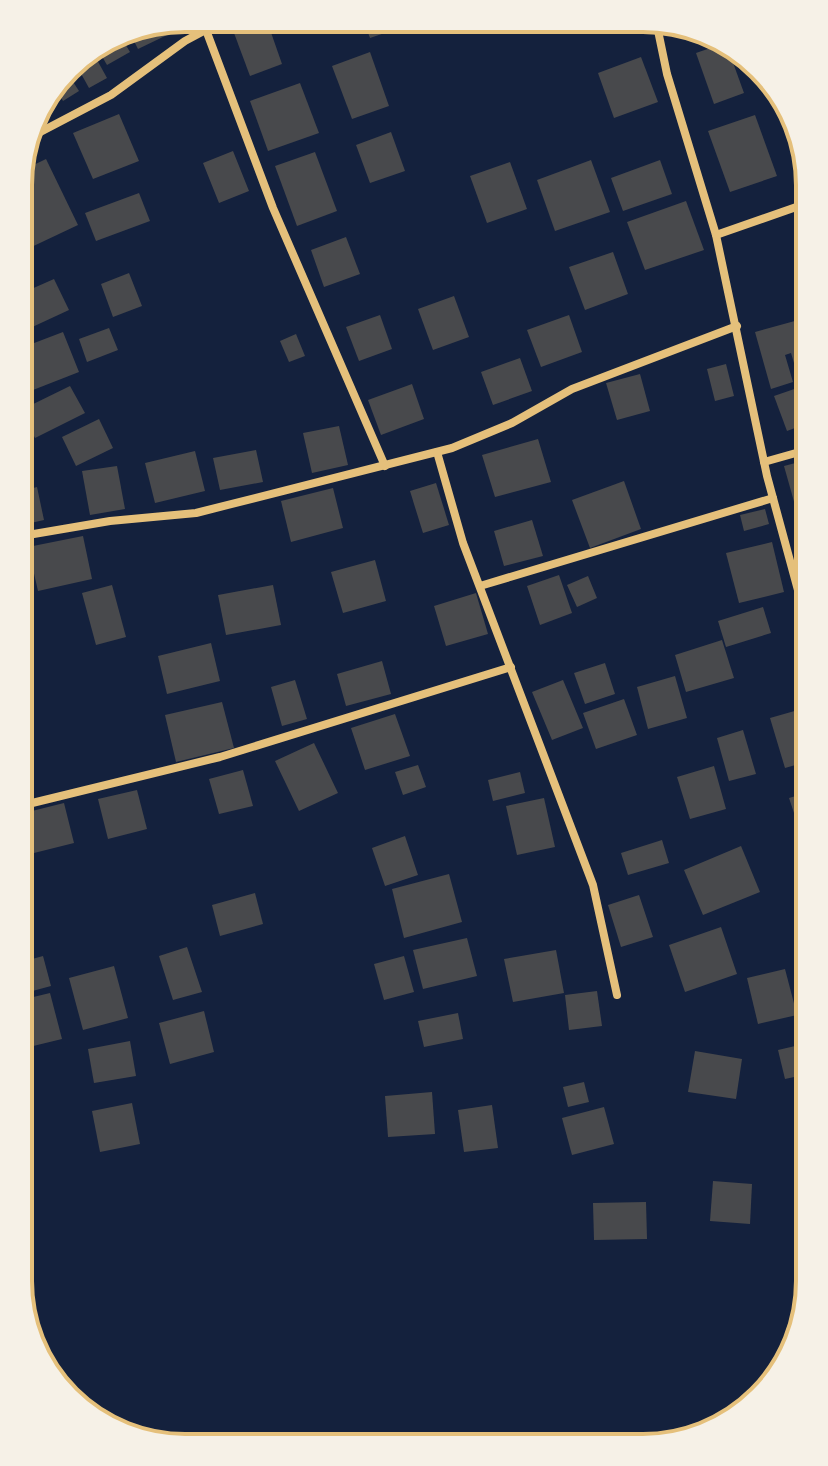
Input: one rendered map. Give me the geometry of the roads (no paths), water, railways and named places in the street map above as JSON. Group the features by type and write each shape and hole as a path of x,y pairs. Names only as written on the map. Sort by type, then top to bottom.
{"street":[{"path":"42,131 111,95 202,32"},
{"path":"207,32 273,208 385,466"},
{"path":"658,33 667,74 716,235 764,462 796,583"},
{"path":"716,235 796,207"},
{"path":"32,534 110,521 196,513 437,452 512,423 572,389 737,326"},
{"path":"437,452 480,586 593,885 617,995"},
{"path":"764,462 796,453"},
{"path":"480,586 773,498"},
{"path":"32,803 220,757 511,667"}]}
